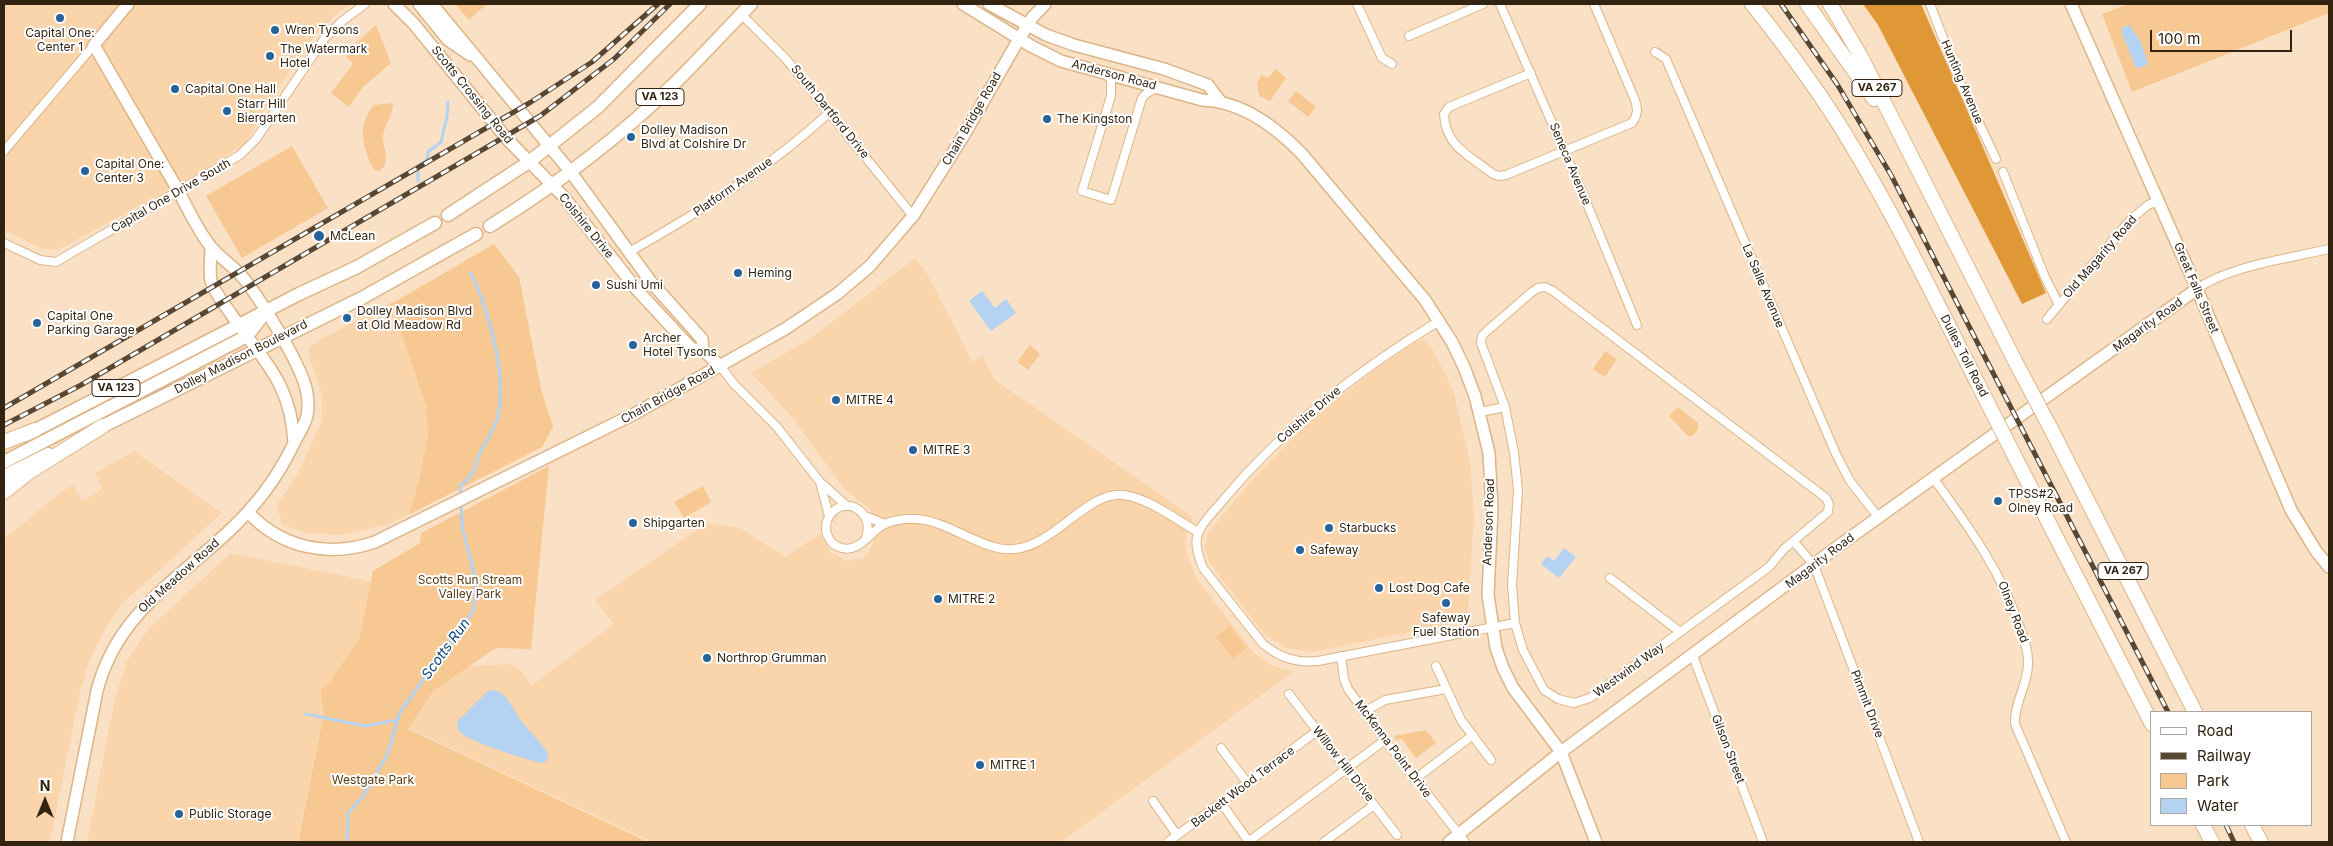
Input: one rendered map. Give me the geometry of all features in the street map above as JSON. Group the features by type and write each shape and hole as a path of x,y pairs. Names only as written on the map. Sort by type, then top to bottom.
{"highway":[{"name":"Dulles Toll Road","path":"1752,4 1801,69 1850,143 1895,221 2150,720"},
{"path":"1807,4 1868,88 1920,174"},
{"name":"VA 267","path":"1830,4 1860,55 2194,711"},
{"path":"4,492 29,472 103,426"},
{"path":"4,442 35,430"},
{"path":"2204,826 2212,842"},
{"path":"2253,826 2261,842"}],"main road":[{"name":"VA 123","path":"448,216 528,162 598,107 700,4"},
{"name":"VA 123","path":"490,226 552,184 639,116 677,81 751,4"},
{"name":"VA 123","path":"4,446 357,267 435,223"},
{"name":"Dolley Madison Boulevard","path":"4,476 404,276 476,234"},
{"path":"4,462 248,336 266,312"}],"street":[{"path":"4,151 128,4"},
{"name":"Capital One Drive South","path":"4,244 40,260 56,262 231,162 250,146 324,39 341,22 365,4"},
{"name":"Scotts Crossing Road","path":"394,4 414,24 502,133 528,162 552,184"},
{"path":"419,4 448,40 478,60"},
{"path":"432,4 570,170"},
{"name":"Anderson Road","path":"963,4 1019,39 1061,60 1202,100 1220,100 1260,118 1289,141 1425,300 1439,321 1464,367 1480,412 1489,453 1492,509 1487,584 1491,627 1503,668 1513,688 1561,752 1596,842"},
{"name":"Anderson Road","path":"989,4 1027,26 1074,45 1185,76 1208,85 1220,100"},
{"name":"Chain Bridge Road","path":"248,512 258,524 278,537 304,546 330,550 366,545 417,523 518,471 573,446 720,367 792,325 837,294 870,266 913,216 964,135 1027,26 1045,4"},
{"path":"1357,4 1382,58 1392,64"},
{"path":"1409,36 1484,4"},
{"name":"Seneca Avenue","path":"1500,4 1637,325"},
{"path":"1531,73 1449,107 1444,114 1450,141 1493,174 1499,176 1632,123 1636,117 1637,108 1635,100 1594,4"},
{"name":"Hunting Avenue","path":"1930,4 1961,85 1996,159"},
{"name":"Great Falls Street","path":"2071,4 2197,289 2291,510 2316,552 2329,567"},
{"name":"South Dartford Drive","path":"741,14 786,59 913,216"},
{"path":"94,45 210,247 211,282 239,326 258,349 279,382 288,402 293,424 294,443"},
{"name":"La Salle Avenue","path":"1655,52 1666,59 1836,454 1850,481 1879,518"},
{"path":"1106,74 1111,80 1112,96 1082,191 1111,200 1142,98 1159,87"},
{"name":"Platform Avenue","path":"629,252 677,225 738,186 783,152 830,112"},
{"name":"Colshire Drive","path":"570,170 651,282 702,339 703,350"},
{"path":"2003,172 2044,277 2059,305"},
{"name":"Colshire Drive","path":"552,184 638,291 692,349 703,350 720,367 734,384 777,427 820,482 847,506 854,507 865,516 885,524"},
{"name":"Old Magarity Road","path":"2047,319 2131,219 2148,205 2158,201"},
{"name":"Old Meadow Road","path":"67,842 97,691 103,670 114,645 134,616 148,602 248,512 276,478 304,428 307,417 307,393 300,372 281,338 244,278 210,247"},
{"path":"2197,289 2208,281 2225,274 2329,248"},
{"name":"Westwind Way","path":"1545,287 1553,291 1826,498 1829,504 1828,512 1794,542 1784,549 1769,567 1590,698 1574,703 1558,699 1544,690 1523,650 1515,623 1512,585 1518,490 1514,452 1504,407 1482,350 1482,336 1538,288 1545,287"},
{"name":"Magarity Road","path":"1449,842 1462,839 1561,752 1814,565 2197,289"},
{"name":"Colshire Drive","path":"820,482 829,516 826,528 827,534 834,545 846,549 858,546 885,524 911,519 926,520 950,527 997,548 1017,549 1042,540 1094,503 1106,498 1122,495 1147,503 1198,532 1242,479 1304,418 1372,364 1439,321"},
{"path":"1480,412 1504,407"},
{"name":"Olney Road","path":"1934,479 1987,555 2000,578 2017,618 2027,649 2028,662 2026,680 2017,703 2015,724 2066,842"},
{"path":"829,516 834,511 847,506"},
{"path":"865,516 869,526 866,538"},
{"path":"1198,532 1197,548 1204,568 1263,644 1272,652 1294,661 1307,662 1515,623"},
{"path":"1794,542 1814,565"},
{"name":"Pimmit Drive","path":"1814,565 1919,842"},
{"path":"1610,578 1680,632"},
{"name":"McKenna Point Drive","path":"1341,656 1344,679 1348,689 1462,839"},
{"name":"Gilson Street","path":"1693,656 1763,842"},
{"path":"1436,666 1461,720 1491,760"},
{"path":"1364,712 1385,700 1446,689"},
{"name":"Willow Hill Drive","path":"1289,694 1397,835"},
{"name":"Backett Wood Terrace","path":"1168,842 1222,804 1317,731"},
{"path":"1415,779 1473,735"},
{"path":"1222,804 1249,842 1385,740"},
{"path":"1221,748 1248,784"},
{"path":"1153,801 1178,836"},
{"path":"1324,842 1374,805"}],"shaded area":[{"path":"4,4 350,4 334,16 312,39 271,99 245,144 187,180 58,250 42,249 4,230"},
{"path":"1863,4 1921,4 2046,293 2022,304 1878,25"},
{"path":"915,258 926,272 973,362 982,355 995,380 1193,517 1186,536 1186,552 1197,579 1253,652 1271,665 1293,672 1061,842 652,842 406,727 431,690 453,667 510,664 519,669 532,685 614,624 595,600 707,523 740,528 785,557 820,534 830,552 847,561 863,558 870,550 876,533 875,521 870,509 845,490 792,417 751,373 810,339"},
{"path":"392,302 436,407 422,508 389,524 341,535 306,533 283,525 276,506 297,475 322,421 322,394 310,359 309,347"},
{"path":"1424,340 1429,343 1454,394 1470,461 1474,516 1468,613 1458,622 1313,652 1287,648 1265,635 1209,562 1205,549 1207,534 1252,480 1306,424 1369,374 1415,342"},
{"path":"134,451 222,513 122,604 103,632 90,659 81,688 50,842 4,842 4,539 64,490 73,485 82,501 102,489 95,473"},
{"path":"231,553 398,587 343,700 320,689 324,712 297,842 87,842 115,698 127,661 148,629"}],"green space":[{"path":"455,4 487,4 469,20"},
{"path":"2128,4 2329,4 2329,13 2132,92 2102,14"},
{"path":"376,25 391,63 362,88 349,107 331,93 353,64 344,54"},
{"path":"1276,69 1286,78 1270,101 1259,96 1257,83 1262,75 1268,78"},
{"path":"1296,91 1316,107 1308,117 1288,101"},
{"path":"393,103 392,112 383,133 386,156 385,164 379,171 374,170 364,145 363,129 365,121 374,105"},
{"path":"292,146 328,208 242,258 206,196"},
{"path":"494,244 519,277 541,389 553,427 542,447 410,514 421,473 428,434 426,405 391,304"},
{"path":"1030,345 1040,354 1028,370 1017,362"},
{"path":"1605,351 1617,359 1605,377 1593,369"},
{"path":"1678,407 1698,423 1698,430 1692,436 1688,436 1669,416"},
{"path":"549,466 531,649 496,648 433,691 408,729 648,842 298,842 324,713 320,690 329,683 360,638 373,571 420,543 421,533"},
{"path":"703,486 711,502 684,518 674,502"},
{"path":"1230,626 1246,648 1233,659 1216,637"},
{"path":"1426,730 1436,743 1416,758 1401,738 1397,741 1394,736"}],"water":[{"path":"2129,25 2140,40 2148,63 2143,67 2136,68 2122,33 2122,28"},
{"path":"982,291 995,308 1006,299 1016,313 991,331 969,301"},
{"path":"1564,548 1576,557 1559,578 1541,564 1547,556 1554,561"},
{"path":"496,690 506,697 521,721 547,751 549,756 544,763 487,746 465,736 459,731 458,721 488,691"}],"waterway":[{"name":"Scotts Run","path":"418,181 418,166 427,160 428,152 441,142 447,117 448,102"},
{"name":"Scotts Run","path":"461,497 460,486 474,471 477,458 498,416 500,399 500,381 495,343 484,306 471,273"},
{"name":"Scotts Run","path":"347,842 348,813 364,795 387,755 400,712 473,611 475,601 474,580 462,527 461,503"},
{"path":"306,714 365,726 397,720"}],"railway":[{"path":"4,408 531,102 592,62 658,4"},
{"path":"4,425 81,385 540,116 614,59 670,4"},
{"path":"1781,4 1837,84 1891,175 2167,711"},
{"path":"2226,826 2234,842"}],"place":[{"name":"Capital One: Center 1","path":"60,18"},
{"name":"Wren Tysons","path":"275,30"},
{"name":"The Watermark Hotel","path":"270,56"},
{"name":"Capital One Hall","path":"175,89"},
{"name":"Starr Hill Biergarten","path":"227,111"},
{"name":"The Kingston","path":"1047,119"},
{"name":"Dolley Madison Blvd at Colshire Dr","path":"631,137"},
{"name":"Capital One: Center 3","path":"85,171"},
{"name":"McLean","path":"319,236"},
{"name":"Heming","path":"738,273"},
{"name":"Sushi Umi","path":"596,285"},
{"name":"Dolley Madison Blvd at Old Meadow Rd","path":"347,318"},
{"name":"Capital One Parking Garage","path":"37,323"},
{"name":"Archer Hotel Tysons","path":"633,345"},
{"name":"MITRE 4","path":"836,400"},
{"name":"MITRE 3","path":"913,450"},
{"name":"TPSS#2 Olney Road","path":"1998,501"},
{"name":"Shipgarten","path":"633,523"},
{"name":"Starbucks","path":"1329,528"},
{"name":"Safeway","path":"1300,550"},
{"name":"Lost Dog Cafe","path":"1379,588"},
{"name":"MITRE 2","path":"938,599"},
{"name":"Safeway Fuel Station","path":"1446,603"},
{"name":"Northrop Grumman","path":"707,658"},
{"name":"MITRE 1","path":"980,765"},
{"name":"Public Storage","path":"179,814"}],"park label":[{"name":"Scotts Run Stream Valley Park","path":"470,587"},
{"name":"Westgate Park","path":"373,780"}]}
